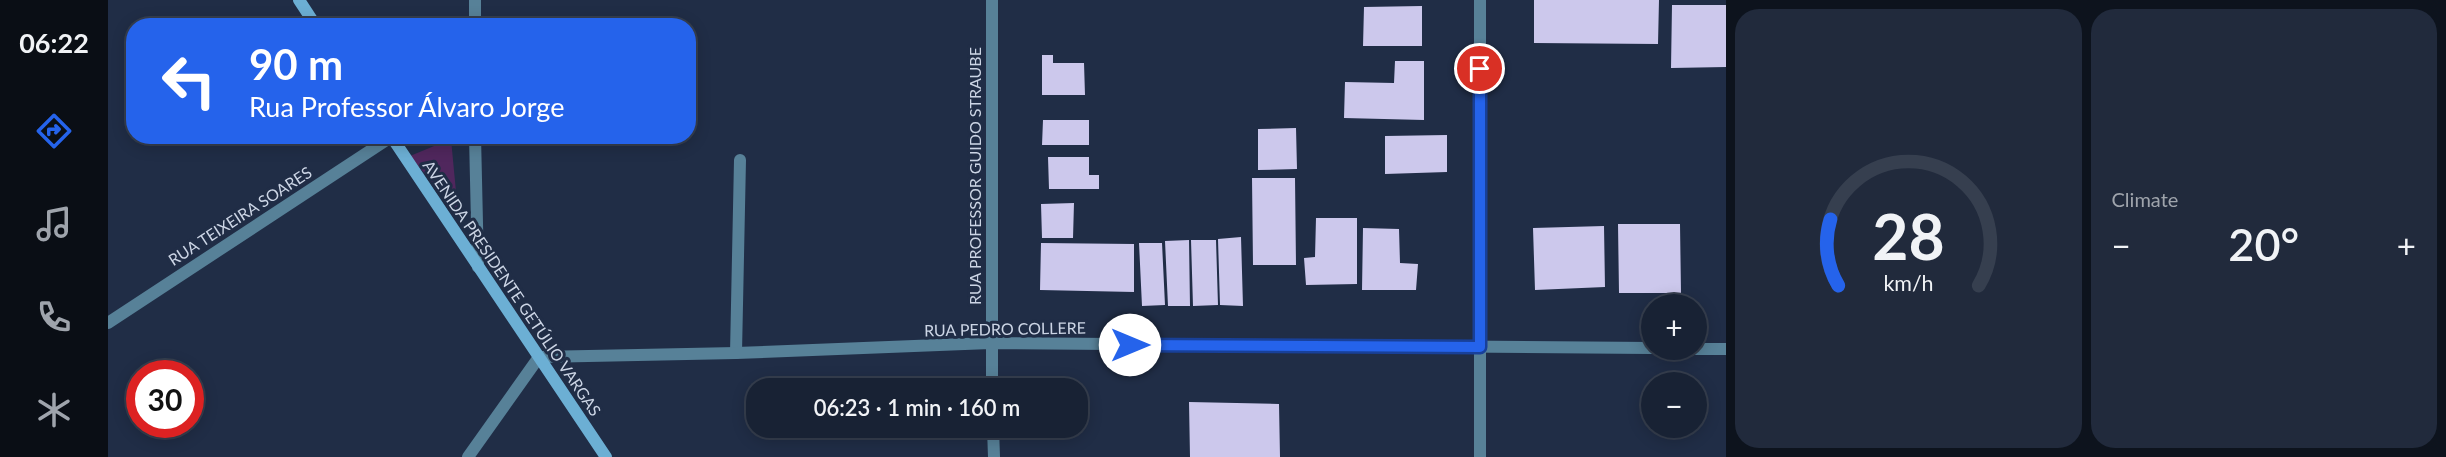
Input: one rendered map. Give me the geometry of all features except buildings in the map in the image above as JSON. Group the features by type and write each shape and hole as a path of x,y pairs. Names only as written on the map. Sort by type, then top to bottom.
{"main road":[{"path":"299,0 311,18"},
{"name":"AVENIDA PRESIDENTE GETÚLIO VARGAS","path":"397,144 606,457"}],"street":[{"path":"475,0 475,18"},
{"name":"RUA PROFESSOR GUIDO STRAUBE","path":"992,0 992,378"},
{"path":"1480,0 1480,457"},
{"name":"RUA TEIXEIRA SOARES","path":"108,323 381,144"},
{"path":"476,144 478,267"},
{"path":"736,353 740,160"},
{"name":"RUA PEDRO COLLERE","path":"539,357 990,344 1641,348"},
{"path":"1707,349 1726,349"},
{"path":"468,457 539,357"},
{"path":"993,438 994,457"}],"shaded area":[{"path":"439,144 451,144 458,213 410,156"}],"route":[{"path":"1130,345 1480,347 1480,69"}]}
